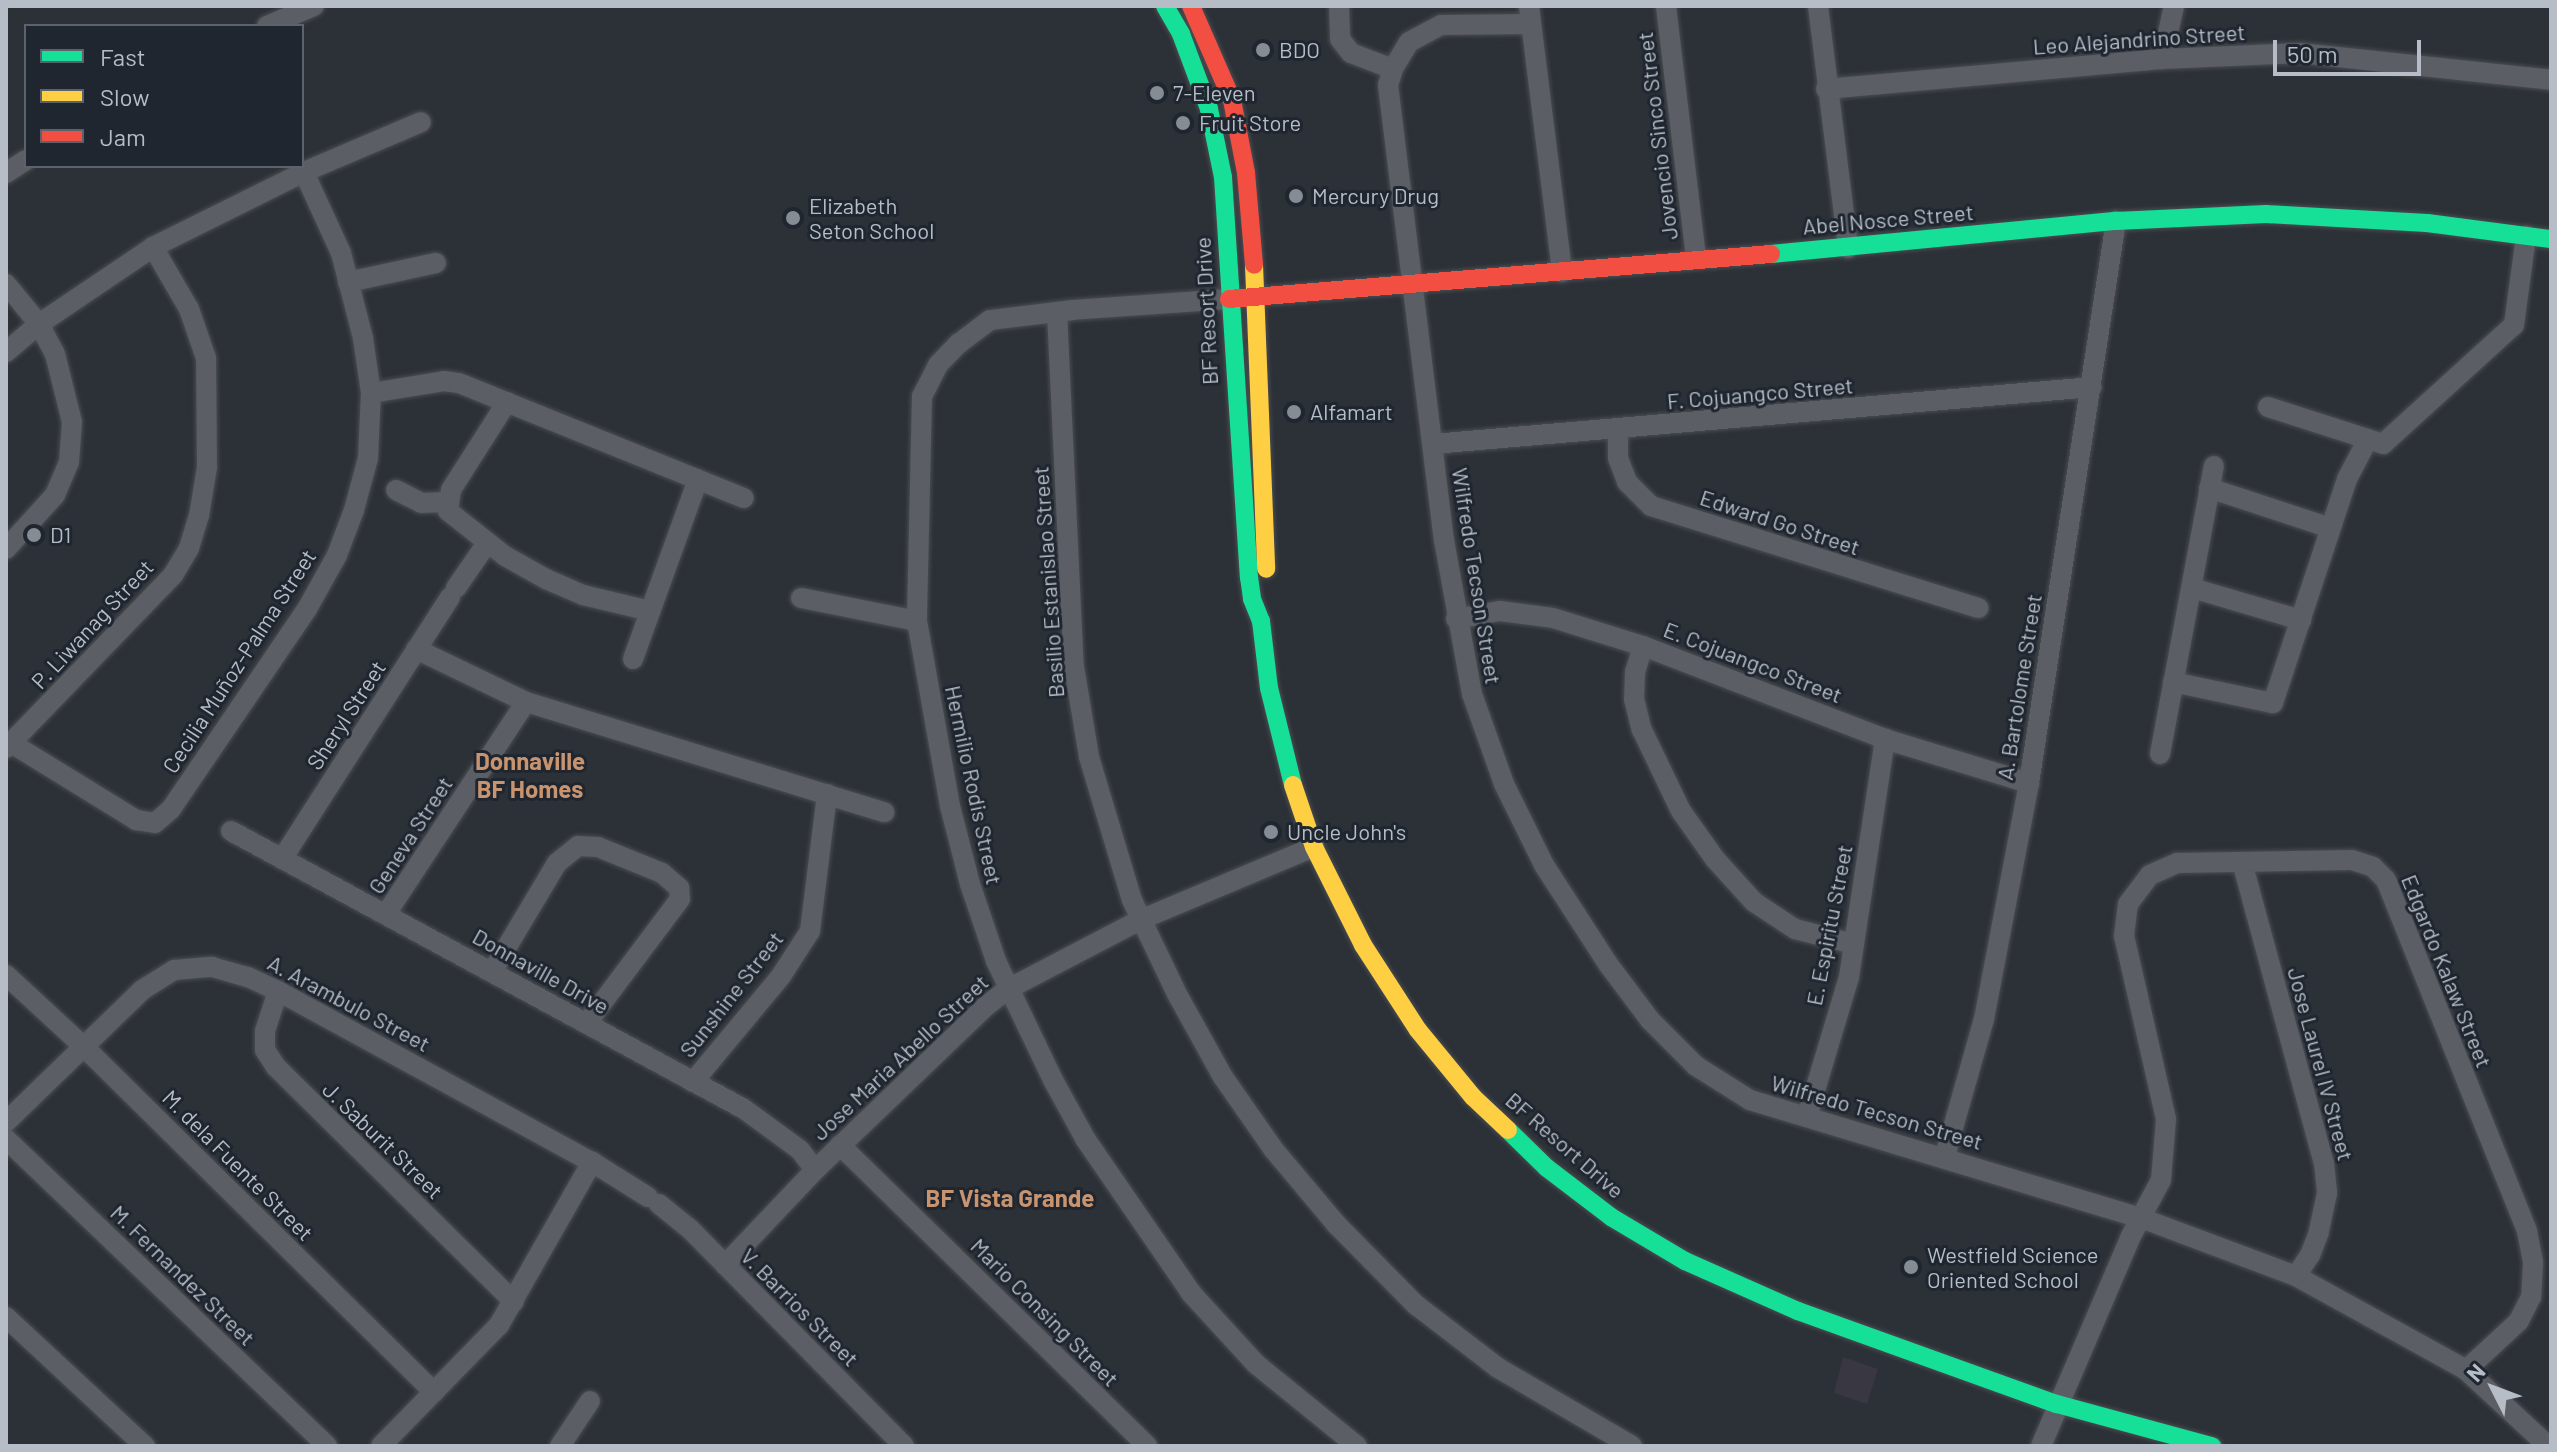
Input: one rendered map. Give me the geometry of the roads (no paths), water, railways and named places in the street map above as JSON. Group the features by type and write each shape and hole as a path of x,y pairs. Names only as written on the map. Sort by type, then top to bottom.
{"main road":[{"name":"BF Resort Drive","path":"1165,6 1181,34 1212,123 1223,177 1249,577 1252,599 1261,621 1269,688 1287,767 1314,847 1363,945 1418,1030 1473,1097 1547,1168 1611,1217 1685,1261 1798,1311 2057,1404 2212,1446"},
{"name":"BF Resort Drive","path":"1191,6 1232,100 1247,186 1257,295 1267,598 1261,621"},
{"name":"Abel Nosce Street","path":"1229,299 1848,248 2116,221 2266,214 2427,223 2551,239"}],"street":[{"path":"272,24 314,6"},
{"path":"1339,6 1340,39 1351,53 1393,69"},
{"name":"Jovencio Sinco Street","path":"1666,6 1696,259"},
{"path":"1818,6 1848,248"},
{"path":"2162,59 2174,6"},
{"path":"1413,284 1388,85 1393,69 1409,42 1441,25 1530,15 1562,272"},
{"name":"Leo Alejandrino Street","path":"1826,89 2162,59 2300,53 2551,80"},
{"path":"6,352 39,324 153,247 304,172 421,122"},
{"path":"6,173 24,161"},
{"name":"Cecilia Muñoz-Palma Street","path":"9,746 136,820 155,823 164,817 307,609 337,555 354,510 368,458 371,393 341,253 304,172"},
{"name":"A. Bartolome Street","path":"1945,1156 1984,1019 2029,783 2116,221"},
{"path":"2268,407 2383,444 2514,325 2526,236"},
{"name":"P. Liwanag Street","path":"9,746 123,631 173,575 189,548 199,516 207,467 206,358 189,309 153,247"},
{"path":"348,282 436,263"},
{"path":"6,284 39,324 55,354 72,422 69,462 55,495 6,549"},
{"name":"Wilfredo Tecson Street","path":"1413,284 1456,619 1472,694 1504,784 1544,865 1608,964 1650,1020 1696,1066 1750,1100 1945,1156 2141,1218 2296,1276 2466,1370 2548,1446"},
{"name":"Hermilio Rodis Street","path":"1229,299 990,320 959,343 938,365 922,396 917,621 950,806 973,895 1008,989 1086,1140 1191,1293 1256,1364 1357,1446"},
{"name":"Basilio Estanislao Street","path":"1057,312 1074,667 1089,757 1140,920 1223,1077 1274,1150 1336,1224 1416,1305 1498,1368 1632,1446"},
{"path":"371,393 444,381 507,402 744,498"},
{"name":"F. Cojuangco Street","path":"1433,444 2092,387"},
{"path":"507,402 447,502 448,511 458,523 546,579 583,595 650,611"},
{"name":"Edward Go Street","path":"1618,430 1618,458 1627,482 1651,506 1978,608"},
{"path":"2173,682 2271,704 2347,479 2368,439"},
{"path":"2160,754 2214,466"},
{"path":"633,659 698,479"},
{"path":"2209,488 2331,528"},
{"path":"396,490 421,503 447,502"},
{"name":"Sheryl Street","path":"282,859 487,543"},
{"path":"2192,588 2301,620"},
{"path":"801,598 917,621"},
{"name":"E. Cojuangco Street","path":"1456,619 1500,611 1553,618 1643,646 1885,739 2029,783"},
{"path":"1643,646 1635,672 1634,699 1642,730 1681,811 1715,859 1754,902 1795,929 1854,944"},
{"path":"416,649 526,702 884,812"},
{"name":"Geneva Street","path":"386,914 526,702"},
{"name":"E. Espiritu Street","path":"1807,1117 1849,977 1885,739"},
{"name":"Sunshine Street","path":"693,1082 781,976 810,931 827,794"},
{"name":"Donnaville Drive","path":"231,831 744,1109 800,1150 815,1170"},
{"path":"492,972 557,863 578,846 598,847 662,873 679,888 680,899 586,1024"},
{"name":"Jose Maria Abello Street","path":"725,1265 840,1145 986,1006 1008,989 1140,920 1314,847"},
{"name":"Edgardo Kalaw Street","path":"2057,1404 2161,1180 2166,1119 2124,936 2128,904 2150,875 2177,863 2352,860 2373,867 2386,880 2527,1231 2533,1263 2531,1297 2519,1321 2466,1370"},
{"name":"Jose Laurel IV Street","path":"2242,862 2324,1163 2327,1193 2319,1232 2310,1255 2296,1276"},
{"name":"A. Arambulo Street","path":"6,1122 142,990 174,970 212,967 248,977 278,991 592,1162 654,1201"},
{"name":"M. dela Fuente Street","path":"6,975 85,1048 434,1392"},
{"name":"J. Saburit Street","path":"278,991 265,1031 265,1050 276,1067 514,1302"},
{"name":"M. Fernandez Street","path":"6,1139 327,1446"},
{"name":"Mario Consing Street","path":"840,1145 1147,1446"},
{"path":"381,1446 482,1346 514,1302 592,1162"},
{"name":"V. Barrios Street","path":"654,1201 689,1228 892,1442"},
{"path":"6,1317 145,1446"},
{"path":"560,1446 590,1401"},
{"path":"2041,1446 2057,1404"}],"place":[{"name":"BDO","path":"1263,50"},
{"name":"7-Eleven","path":"1157,93"},
{"name":"Fruit Store","path":"1183,123"},
{"name":"Mercury Drug","path":"1296,196"},
{"name":"Elizabeth Seton School","path":"793,218"},
{"name":"Alfamart","path":"1294,412"},
{"name":"D1","path":"34,535"},
{"name":"Uncle John's","path":"1271,832"},
{"name":"Westfield Science Oriented School","path":"1911,1267"}],"district":[{"name":"Donnaville BF Homes","path":"530,775"},
{"name":"BF Vista Grande","path":"1010,1198"}]}
